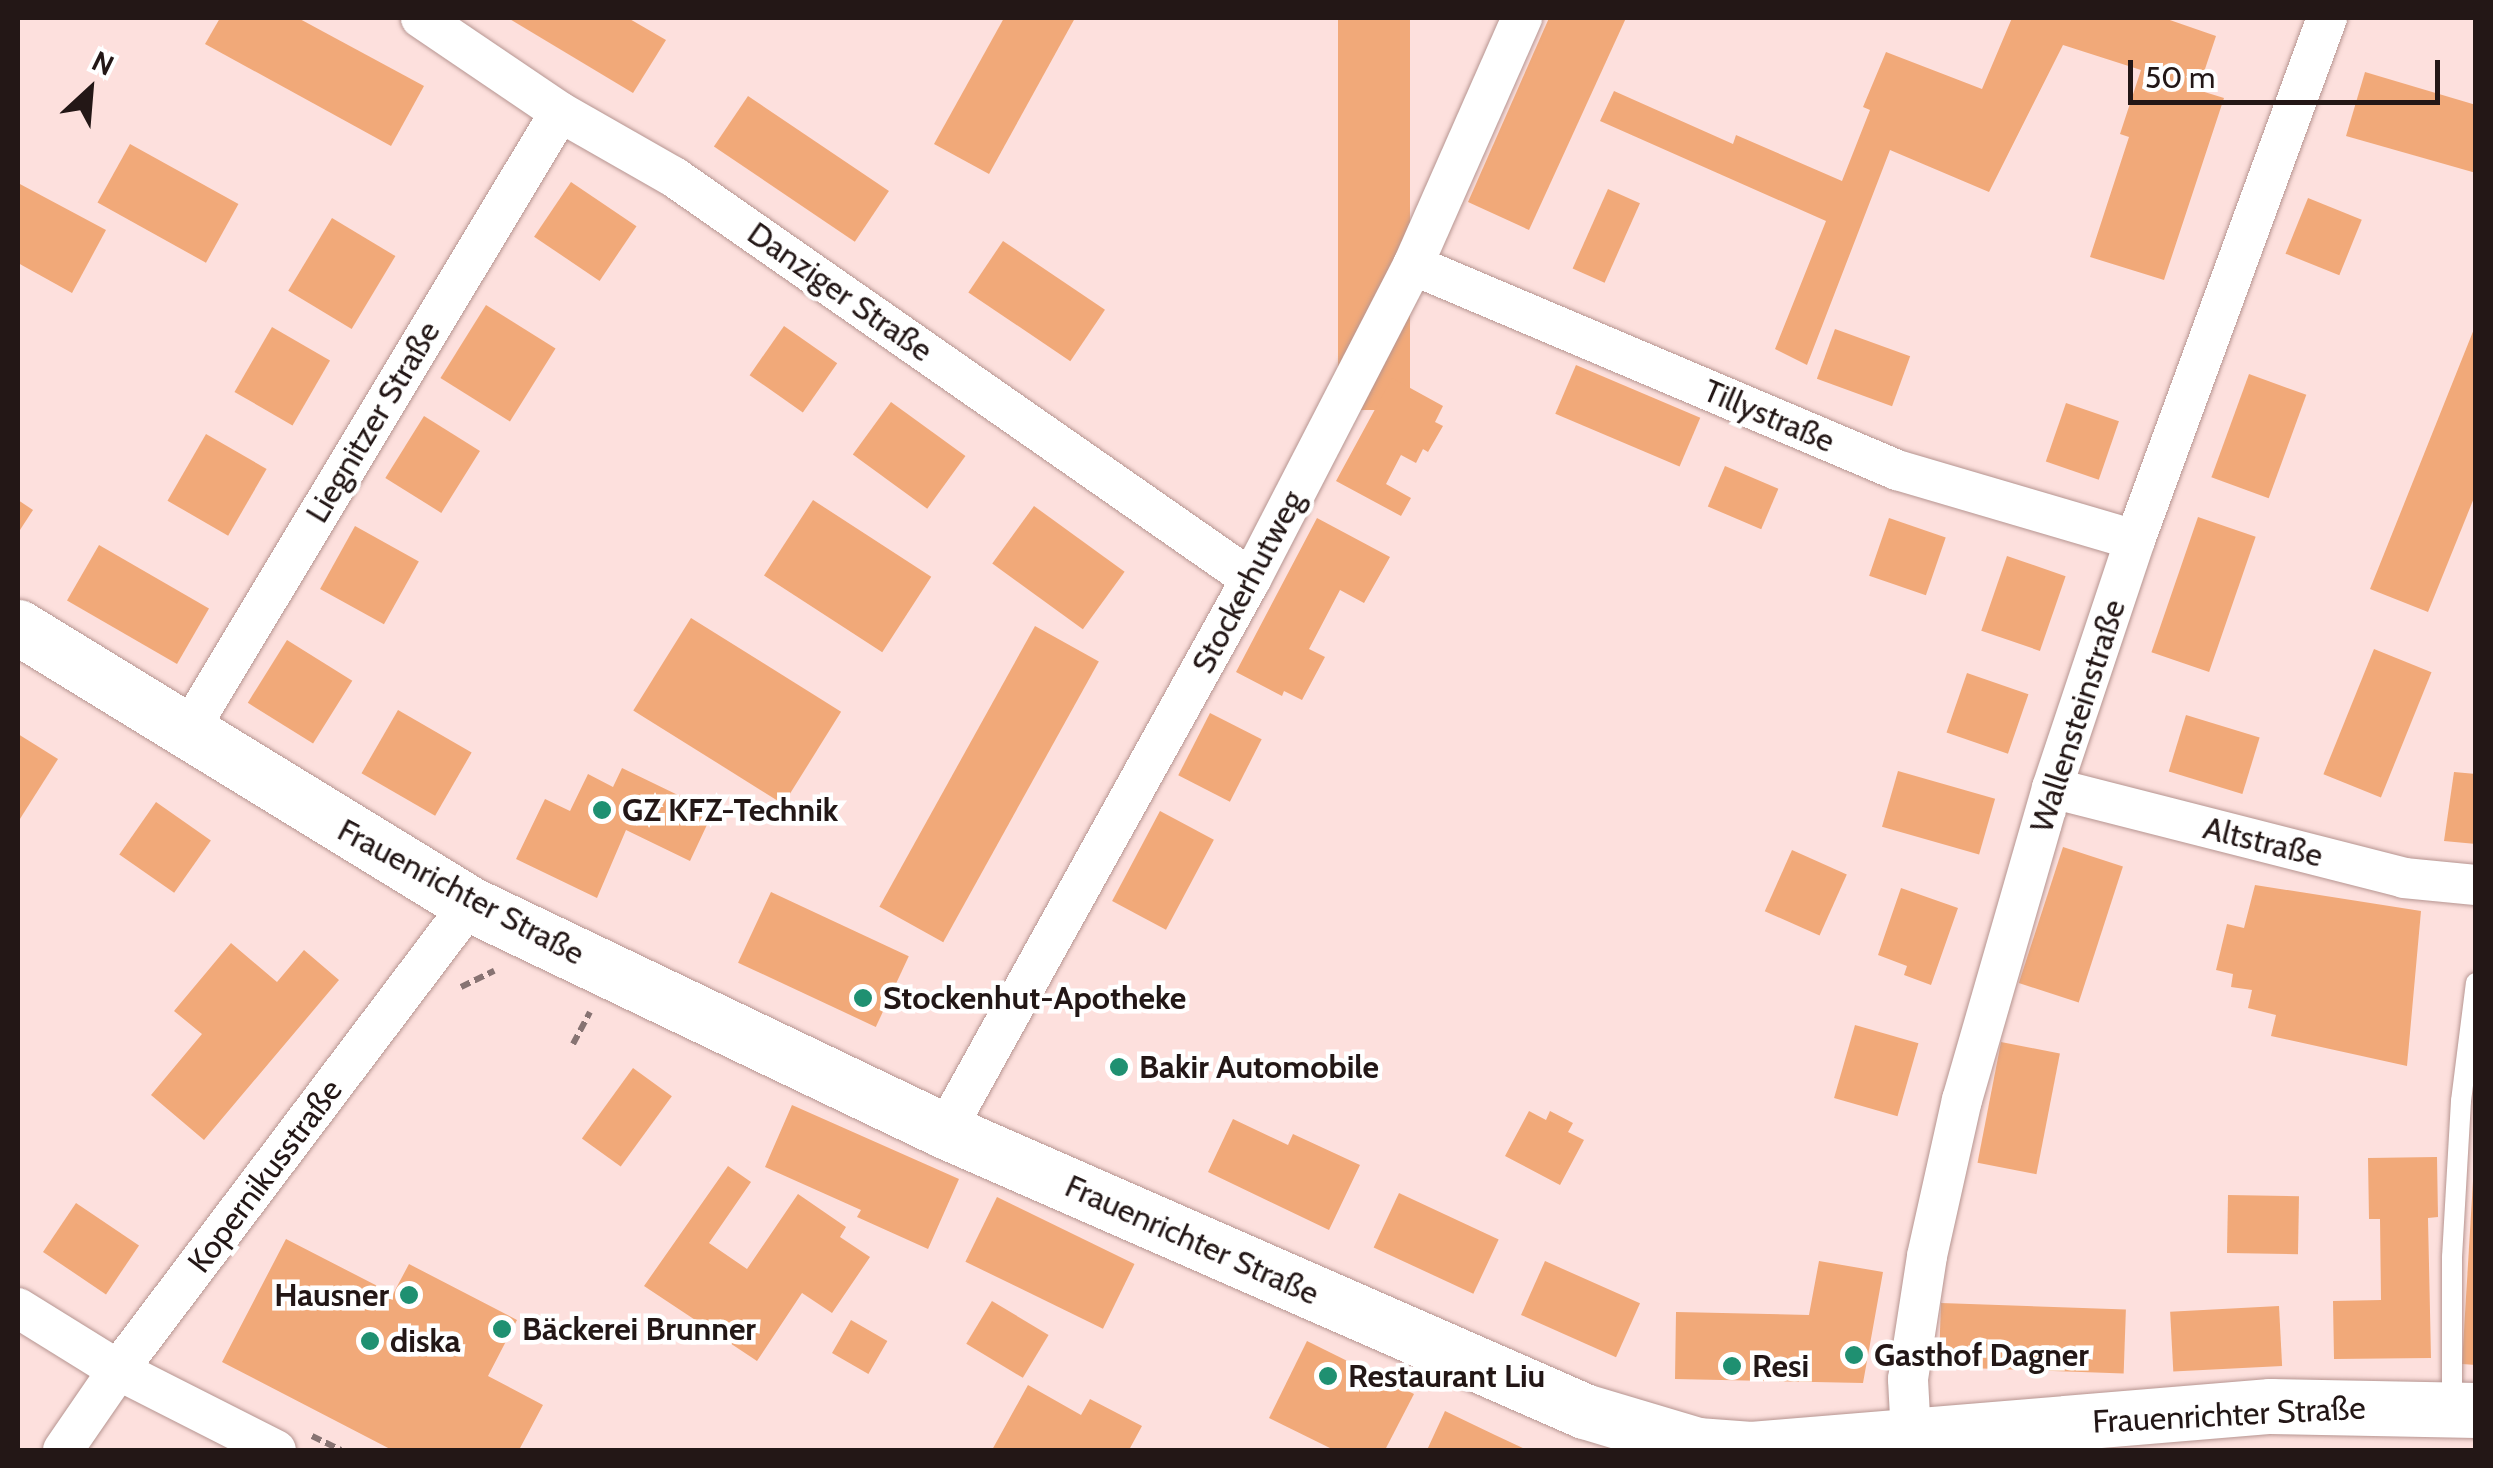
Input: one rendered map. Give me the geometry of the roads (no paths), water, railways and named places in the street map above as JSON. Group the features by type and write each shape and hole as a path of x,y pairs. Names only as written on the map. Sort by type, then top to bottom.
{"main road":[{"name":"Frauenrichter Straße","path":"18,627 470,904 945,1131 1584,1411 1696,1448 1913,1443 2270,1406 2464,1410"}],"street":[{"name":"Danziger Straße","path":"421,18 560,112 674,176 1251,580"},
{"name":"Stockerhutweg","path":"945,1131 1251,580 1413,265 1522,18"},
{"name":"Wallensteinstraße","path":"1913,1443 1908,1379 1931,1236 1962,1100 2052,788 2135,540 2326,18"},
{"name":"Liegnitzer Straße","path":"187,733 560,112"},
{"name":"Tillystraße","path":"1413,265 1897,470 2135,540"},
{"name":"Altstraße","path":"2052,788 2404,878 2476,885"},
{"name":"Kopernikusstraße","path":"63,1450 118,1370 470,904"},
{"path":"18,1308 118,1370 292,1442"}],"lane":[{"path":"2464,1410 2458,1140 2476,983"}],"place":[{"name":"GZ KFZ-Technik","path":"602,810"},
{"name":"Stockenhut-Apotheke","path":"863,998"},
{"name":"Bakir Automobile","path":"1119,1067"},
{"name":"Hausner","path":"409,1295"},
{"name":"Bäckerei Brunner","path":"502,1329"},
{"name":"diska","path":"370,1341"},
{"name":"Gasthof Dagner","path":"1854,1355"},
{"name":"Resi","path":"1732,1366"},
{"name":"Restaurant Liu","path":"1328,1376"}]}
